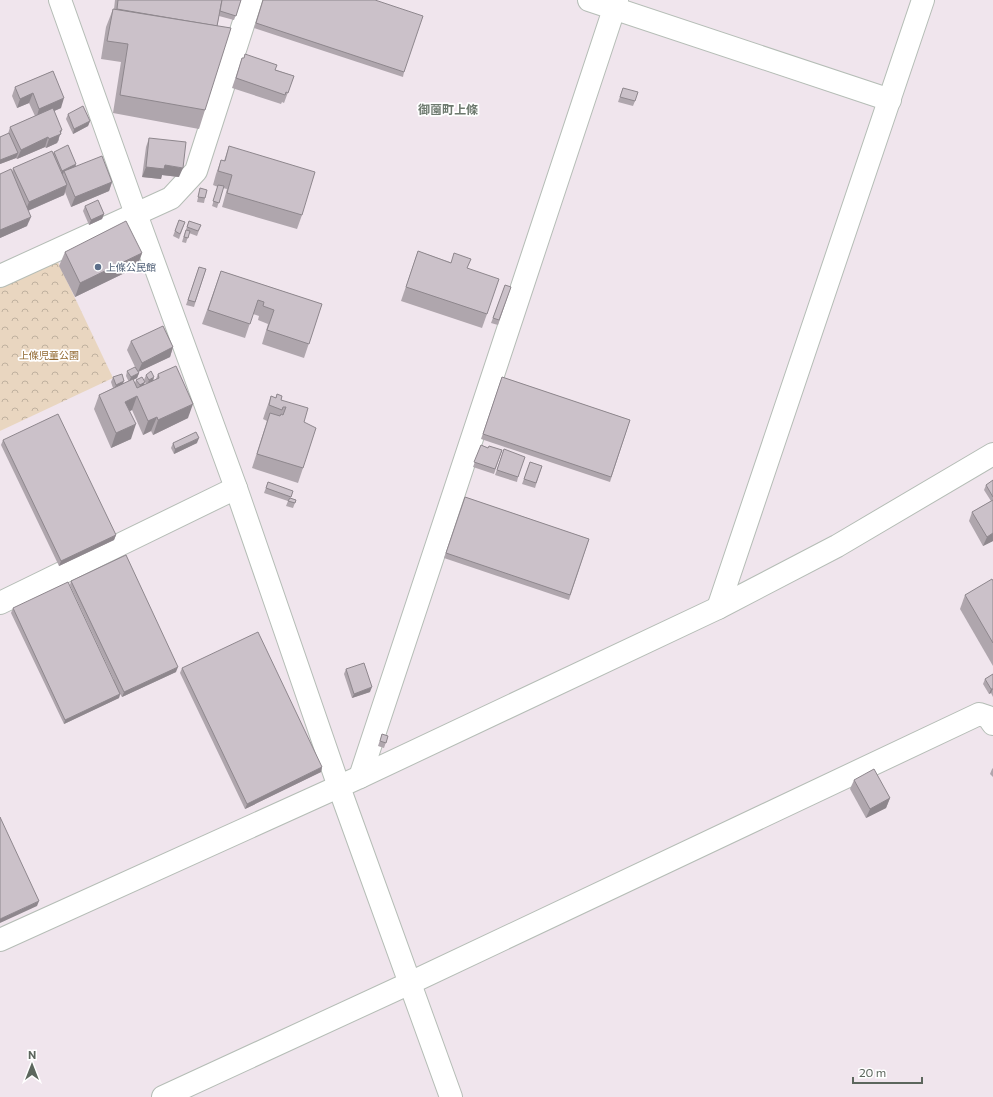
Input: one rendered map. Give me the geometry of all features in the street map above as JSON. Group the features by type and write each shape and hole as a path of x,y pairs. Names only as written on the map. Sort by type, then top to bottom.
{"street":[{"path":"60,0 236,488 339,787 451,1097"},
{"path":"0,276 171,198 196,171 251,0"},
{"path":"589,0 616,4 890,100"},
{"path":"718,608 923,0"},
{"path":"360,777 616,4"},
{"path":"0,940 339,787 718,608 837,546 993,454"},
{"path":"0,603 236,488"},
{"path":"163,1097 410,984 979,714 988,717 993,724"}],"green space":[{"name":"上條児童公園","path":"55,256 113,378 0,431 0,282"}],"building":[{"path":"118,0 222,0 217,26 117,9"},
{"path":"222,0 241,0 236,16 220,11"},
{"path":"263,0 375,0 423,16 404,72 256,23"},
{"path":"113,9 231,28 205,110 120,95 128,44 107,41"},
{"path":"245,54 277,65 275,70 294,76 288,93 286,92 285,95 236,78 242,58 244,58"},
{"path":"53,71 64,98 39,109 33,93 20,99 15,87"},
{"path":"623,88 638,92 635,101 620,97"},
{"path":"83,106 90,121 74,129 68,114"},
{"path":"53,108 62,130 60,131 61,134 49,139 48,137 21,150 10,127"},
{"path":"9,133 18,153 0,160 0,137"},
{"path":"149,138 186,142 183,168 165,165 164,169 146,167"},
{"path":"68,145 76,164 62,171 54,152"},
{"path":"229,146 315,172 302,215 227,193 232,175 218,171 221,160 225,161"},
{"path":"52,151 67,185 29,202 13,168"},
{"path":"102,156 112,182 75,197 64,171"},
{"path":"11,169 31,217 0,230 0,174"},
{"path":"218,185 224,186 219,203 213,201"},
{"path":"200,188 207,190 205,198 198,197"},
{"path":"98,200 104,214 91,220 85,206"},
{"path":"179,220 185,222 180,234 175,231"},
{"path":"126,221 142,253 80,283 65,252"},
{"path":"189,221 201,225 198,231 187,227"},
{"path":"186,230 190,231 188,238 184,237"},
{"path":"418,251 451,263 454,253 471,259 467,268 499,279 487,314 406,287"},
{"path":"199,267 206,269 195,302 188,300"},
{"path":"221,271 322,304 309,344 267,330 274,310 263,306 264,302 258,300 250,324 208,310"},
{"path":"505,285 511,287 499,320 493,318"},
{"path":"163,326 173,347 142,363 131,341"},
{"path":"176,366 193,404 158,420 157,417 148,421 137,396 125,402 136,424 116,433 99,395 133,379 137,388 159,378 158,374"},
{"path":"135,367 139,373 131,377 127,371"},
{"path":"151,371 154,377 149,380 146,375"},
{"path":"122,374 124,381 116,385 113,377"},
{"path":"142,377 145,382 140,385 136,380"},
{"path":"502,377 630,420 611,477 483,434"},
{"path":"277,394 282,396 281,400 308,408 304,422 316,428 303,468 257,454 270,413 280,416 281,414 283,415 286,407 283,407 282,410 269,405 271,396 276,398"},
{"path":"58,414 116,535 61,561 3,440"},
{"path":"196,432 199,438 175,449 173,443"},
{"path":"481,445 488,448 489,446 502,450 495,469 474,462"},
{"path":"504,449 525,457 518,477 497,470"},
{"path":"530,462 542,466 536,483 524,479"},
{"path":"993,480 993,497 986,485"},
{"path":"268,482 293,491 291,497 266,488"},
{"path":"465,497 589,539 570,595 446,553"},
{"path":"290,498 296,500 295,503 288,501"},
{"path":"993,500 993,533 987,537 972,512"},
{"path":"126,555 178,667 124,692 71,581"},
{"path":"992,579 993,581 993,643 965,595"},
{"path":"68,582 120,694 65,720 13,608"},
{"path":"258,632 322,767 247,804 182,668"},
{"path":"364,663 372,687 354,694 346,669"},
{"path":"993,674 993,689 991,689 985,679"},
{"path":"382,734 388,736 386,743 380,741"},
{"path":"874,769 890,798 870,809 854,780"},
{"path":"0,817 39,901 0,919"}],"place":[{"name":"上條公民館","path":"98,267"}],"district":[{"name":"御薗町上條","path":"448,110"}]}
